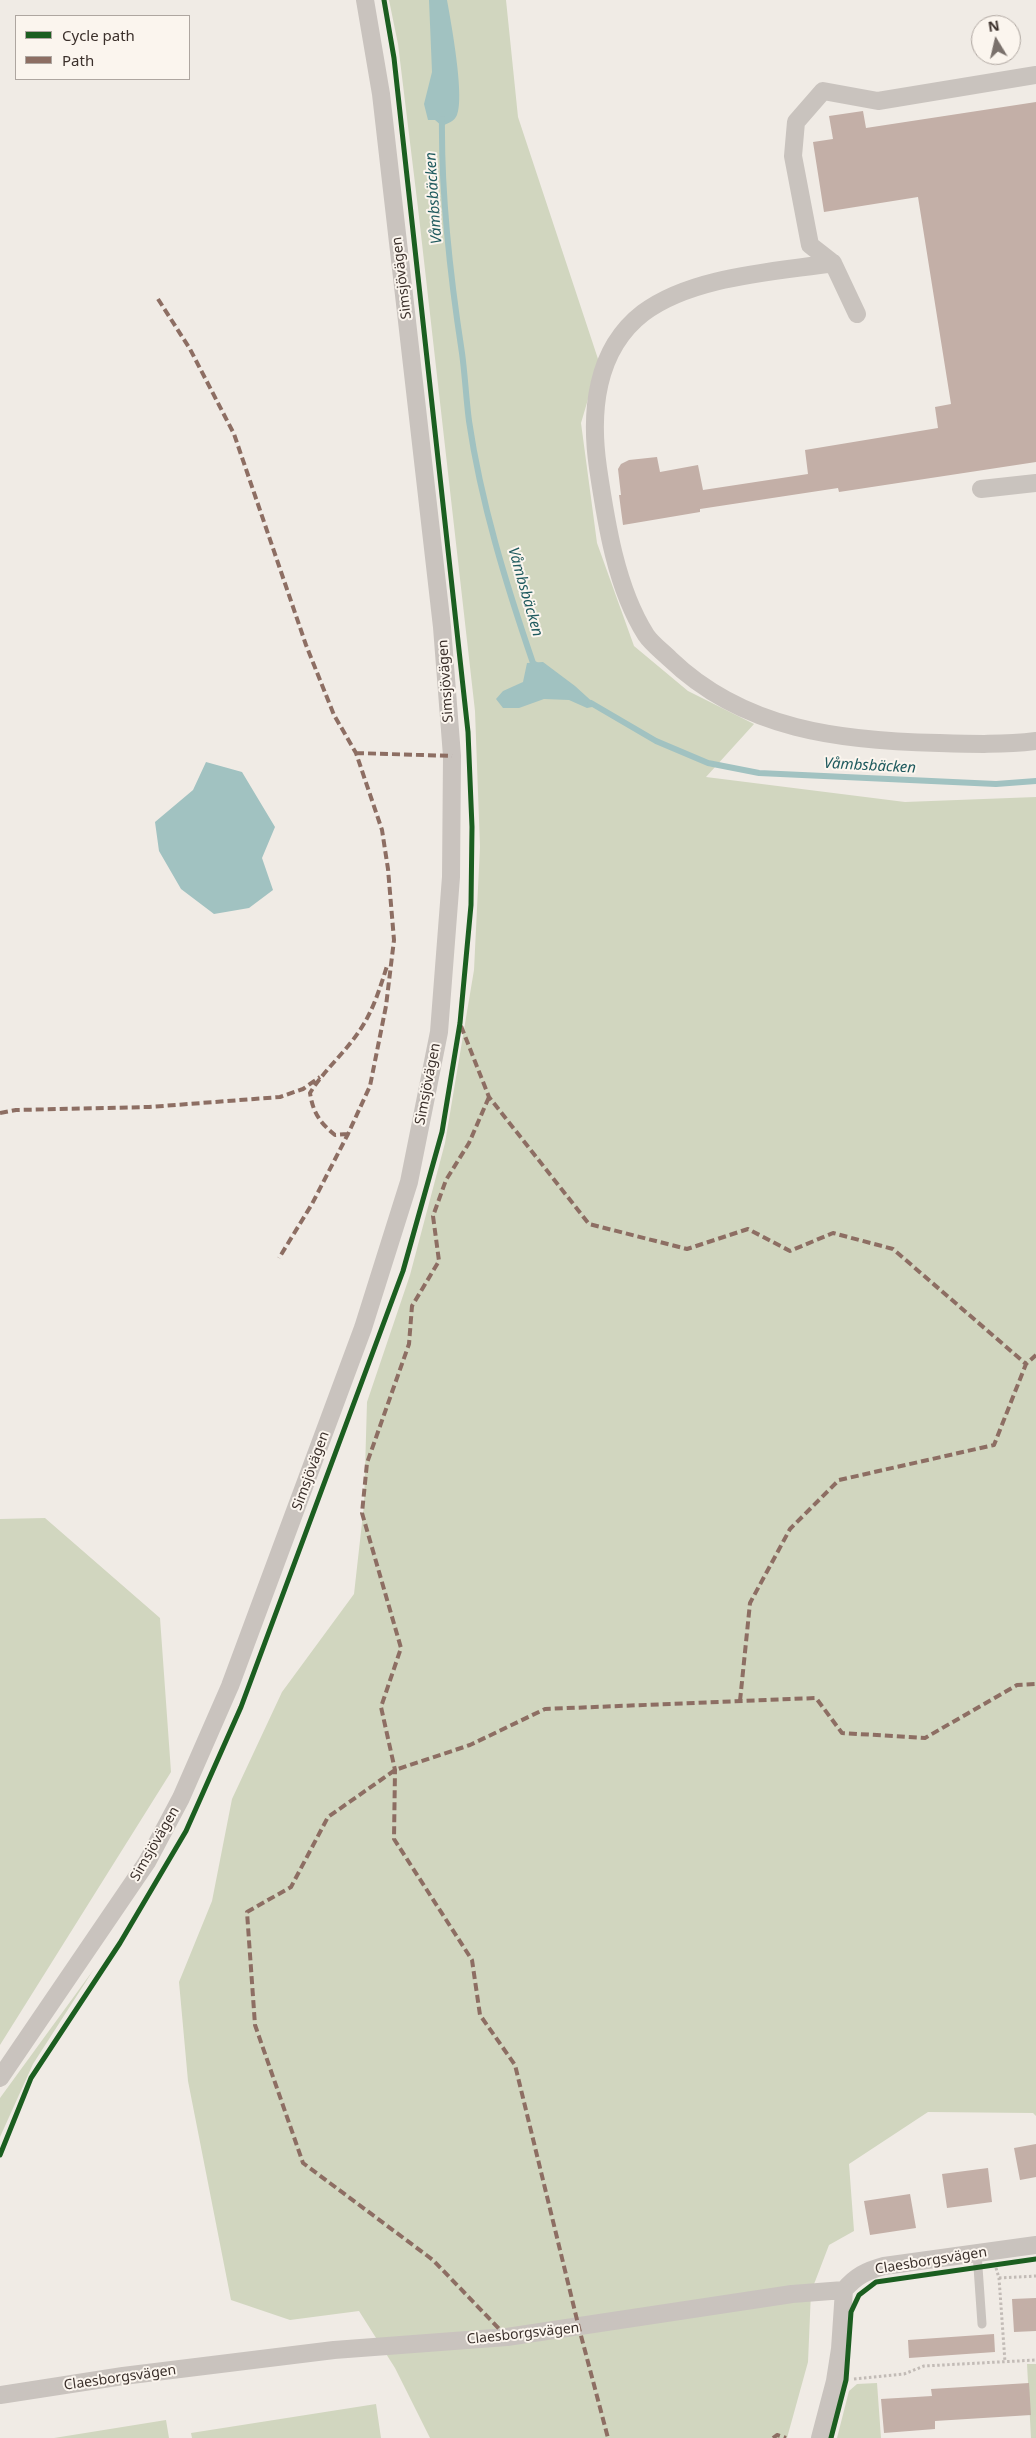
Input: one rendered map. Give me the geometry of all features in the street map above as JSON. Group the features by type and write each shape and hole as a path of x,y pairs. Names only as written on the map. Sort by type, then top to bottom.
{"street":[{"name":"Simsjövägen","path":"0,2078 147,1862 181,1798 230,1686 363,1328 409,1182 439,1032 451,876 450,736 442,627 381,94 365,0"},
{"path":"857,314 833,263 810,245 793,156 796,122 823,91 878,101 1036,75"},
{"path":"833,263 740,277 694,288 665,300 642,314 621,336 606,363 595,398 596,450 608,536 631,606 647,636 689,677 742,709 810,732 881,742 1010,744 1036,741"},
{"path":"981,489 1036,483"},
{"name":"Claesborgsvägen","path":"0,2395 123,2376 334,2350 508,2337 792,2294 844,2290 853,2279 866,2271 884,2266 1036,2245"},
{"path":"820,2438 835,2381 844,2290"}],"lane":[{"path":"982,2324 984,2252"}],"path":[{"path":"984,2252 999,2278 1005,2362"},
{"path":"999,2278 1036,2276"},
{"path":"835,2381 904,2374 924,2366 1036,2360"}],"green space":[{"path":"389,0 506,0 518,117 599,362 581,423 597,543 634,646 688,691 754,724 706,777 905,802 1036,797 1036,2116 1033,2113 928,2112 849,2164 854,2231 829,2245 811,2292 808,2362 787,2438 430,2438 395,2368 359,2311 290,2320 231,2300 188,2081 179,1982 212,1901 232,1799 282,1692 354,1594 364,1505 367,1402 410,1275 445,1143 474,970 480,847 475,711 418,208 398,44"},
{"path":"45,1518 160,1618 171,1772 0,2045 0,1519"},
{"path":"94,1969 33,2064 0,2137 0,2098"},
{"path":"1027,2364 1036,2364 1036,2438 1031,2438"},
{"path":"877,2383 881,2438 837,2438 849,2391 857,2384"},
{"path":"376,2404 381,2438 192,2438 191,2433"},
{"path":"166,2420 169,2438 54,2438"}],"water":[{"path":"429,0 447,0 458,77 459,106 457,115 453,121 442,126 435,120 428,120 424,104 432,72"},
{"path":"543,662 575,686 597,706 587,708 569,700 544,699 519,708 503,708 496,699 503,691 523,682 527,663"},
{"path":"206,762 242,772 275,827 262,858 273,890 249,908 214,914 181,889 159,851 155,822 193,790"}],"building":[{"path":"1036,102 1036,462 839,492 838,488 700,509 700,512 623,525 618,469 621,464 629,460 657,457 660,472 698,465 703,490 808,474 805,450 938,428 935,407 951,404 918,197 824,212 813,142 833,139 829,116 863,111 866,128"},
{"path":"1036,2144 1036,2177 1020,2180 1014,2148"},
{"path":"988,2168 992,2202 947,2208 942,2174"},
{"path":"910,2194 916,2228 870,2235 864,2201"},
{"path":"1036,2298 1036,2331 1014,2332 1012,2299"},
{"path":"994,2334 995,2352 909,2358 908,2340"},
{"path":"1029,2383 1031,2415 935,2421 935,2429 884,2433 881,2399 932,2396 931,2389"}],"waterway":[{"name":"Våmbsbäcken","path":"442,119 443,178 447,236 474,452 487,513 513,603 533,663 539,667"},
{"name":"Våmbsbäcken","path":"591,703 656,741 708,763 759,773 996,784 1036,781"}],"marked path":[{"path":"158,299 190,349 234,434 306,645 334,715 356,753 382,830 388,869 394,940 386,1006 370,1086 312,1204 279,1258"},
{"path":"356,753 452,756"},
{"path":"348,1134 335,1135 325,1126 315,1111 310,1093 365,1023 376,999 387,966"},
{"path":"461,1026 489,1097 589,1224 687,1249 748,1229 790,1251 833,1233 893,1249 1026,1364"},
{"path":"0,1113 16,1110 149,1107 280,1097 303,1089 320,1077"},
{"path":"489,1097 469,1143 446,1180 433,1216 439,1261 412,1306 409,1344 367,1463 362,1513 401,1648 381,1707 395,1770 394,1839 472,1960 480,2015 515,2065 579,2328 608,2438"},
{"path":"740,1701 750,1603 790,1529 839,1480 994,1445 1026,1364 1036,1355"},
{"path":"507,2337 433,2260 303,2163 255,2025 247,1912 291,1887 328,1817 395,1770 470,1745 545,1709 816,1698 842,1733 925,1738 1017,1685 1036,1684"},
{"path":"773,2438 777,2435 786,2438"}],"cycle path":[{"path":"0,2155 31,2078 120,1943 186,1831 241,1707 403,1271 442,1132 460,1023 471,905 472,827 468,732 394,58 384,0"},
{"path":"831,2438 846,2380 851,2312 859,2295 876,2282 1036,2259"}]}
